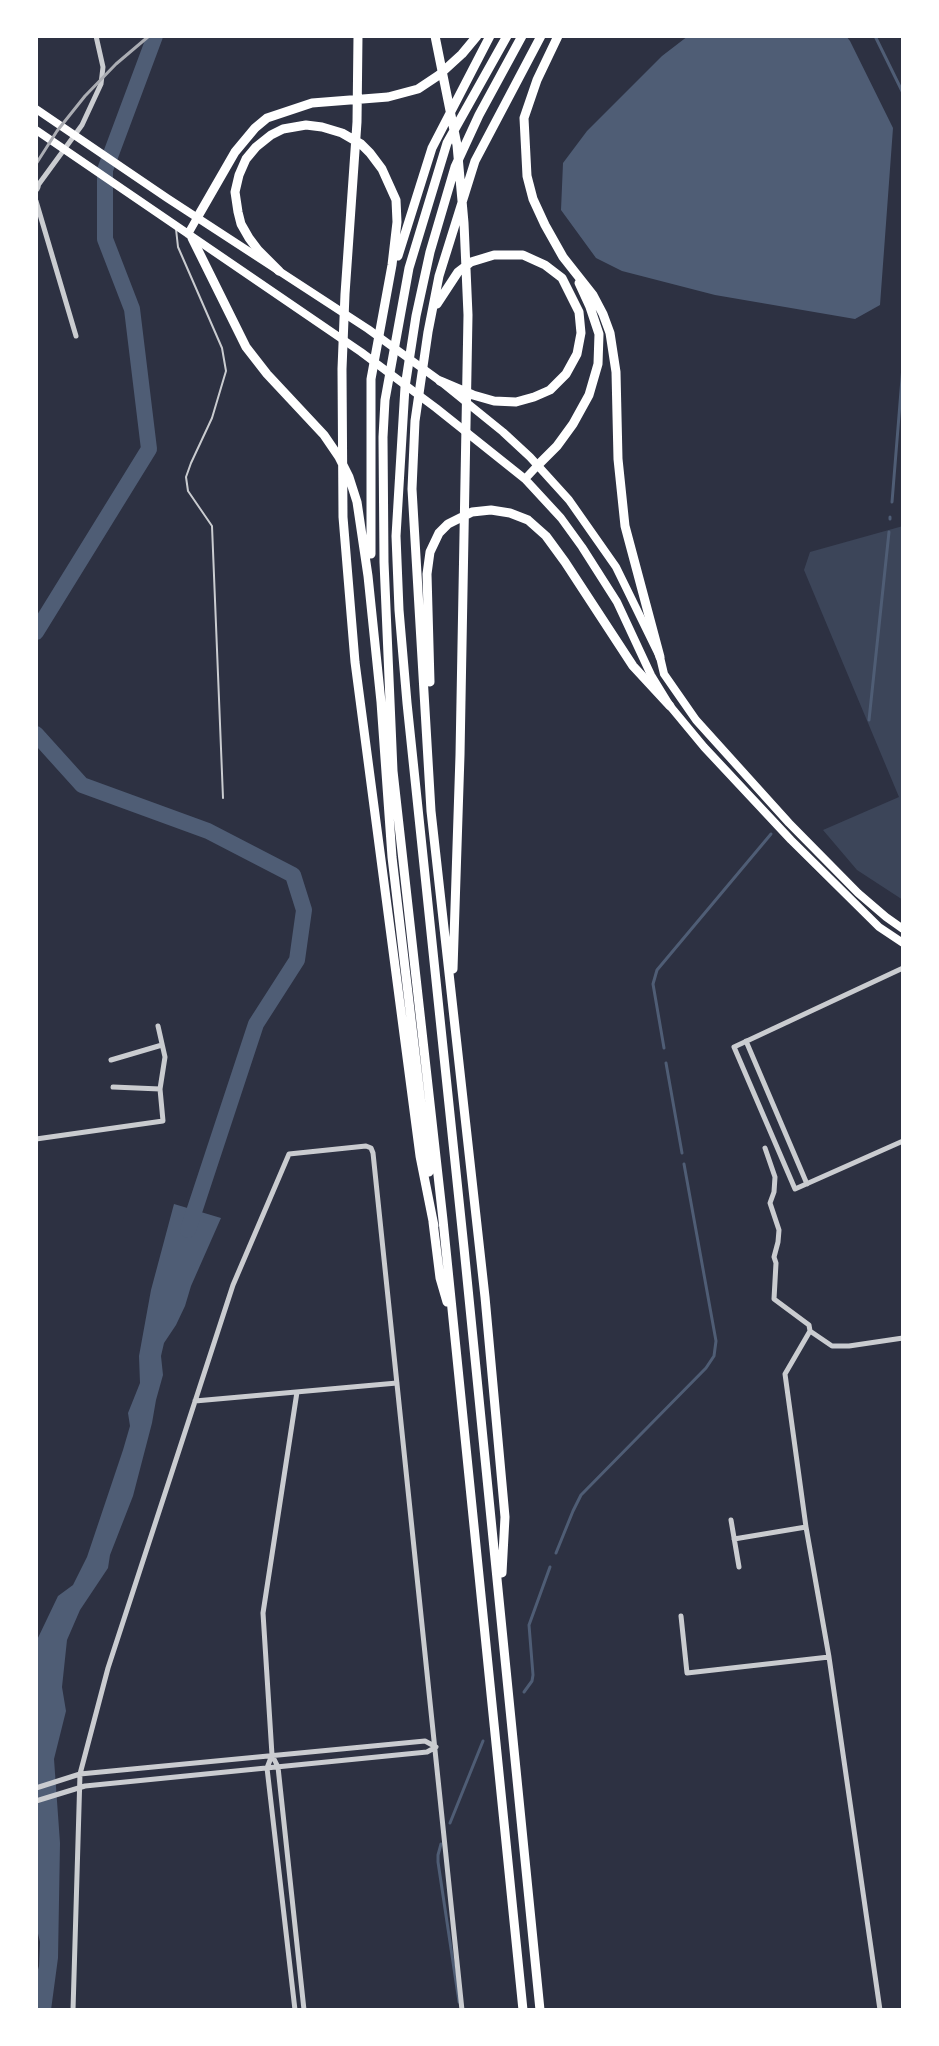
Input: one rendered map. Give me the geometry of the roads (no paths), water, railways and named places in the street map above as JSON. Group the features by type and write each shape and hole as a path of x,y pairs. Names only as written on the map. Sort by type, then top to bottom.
{"highway":[{"path":"358,36 357,122 345,294 341,427 343,517 355,662 420,1156 434,1226"},
{"path":"435,36 457,144 464,223 468,315 460,755 454,962 451,983"},
{"path":"198,218 235,152 255,128 267,118 312,103 388,97 418,88 455,62 477,36"},
{"path":"388,290 432,148 490,36"},
{"path":"507,36 447,143 409,268 385,400 382,437 384,562 393,771 453,1325 523,2010"},
{"path":"522,36 484,105 455,166 430,252 416,316 405,387 396,536 399,610 407,703 540,2010"},
{"path":"500,1603 505,1517 485,1297 431,811 412,489 415,421 430,317 439,276 475,161 541,36"},
{"path":"558,36 537,80 524,118 527,176 533,199 544,225 563,257 593,295 610,333 616,372 618,459 625,526 660,657"},
{"path":"279,271 258,250 241,224 235,192 246,159 255,147 283,129 306,125 342,133 361,144 382,170 396,201 397,222 388,290 371,379 371,602"},
{"path":"190,236 246,347 267,374 324,435 349,477 357,502 363,531 371,602 392,857 440,1278 453,1325"},
{"path":"430,317 440,297 458,272 471,262 484,257 506,254 523,255 562,278 579,312 581,333 577,354 566,375 550,390 516,402 494,401 473,396 440,381"},
{"path":"538,465 557,446 573,424 589,395 598,364 599,334 591,307 572,268"},
{"path":"426,714 430,679 427,574 430,552 439,533 448,524 472,512 490,510 510,513 528,520 546,536 633,666 670,706"}],"main road":[{"path":"36,109 132,175 368,329 440,381 503,432 538,465 586,523 616,567 660,657 664,674 704,729 858,893 903,929"},
{"path":"36,130 361,352 525,479 561,518 582,547 617,602 651,675 670,706 791,840 879,927 903,943"},
{"path":"190,236 198,218"},
{"path":"525,479 538,465"}],"street":[{"path":"36,188 76,136 103,76 96,36"},
{"path":"36,201 76,336"},
{"path":"901,972 734,1047 795,1189 903,1141"},
{"path":"36,1139 163,1121 160,1089 165,1057 158,1026"},
{"path":"746,1041 807,1184"},
{"path":"111,1060 162,1045"},
{"path":"113,1087 160,1089"},
{"path":"74,2010 80,1774 108,1668 233,1284 290,1154 366,1146 371,1148 373,1153 462,2010"},
{"path":"765,1148 775,1178 770,1203 779,1230 774,1257 776,1263 774,1299 809,1325 810,1331 785,1374 806,1527 829,1657 880,2010"},
{"path":"810,1331 832,1346 849,1346 903,1338"},
{"path":"195,1401 397,1383"},
{"path":"297,1392 263,1613 272,1755 278,1767 304,2010"},
{"path":"731,1521 739,1567"},
{"path":"734,1539 806,1527"},
{"path":"681,1616 687,1673 829,1657"},
{"path":"36,1788 80,1774 425,1741 436,1747"},
{"path":"36,1801 80,1788 427,1752 436,1747"},
{"path":"272,1755 267,1768 295,2010"}],"lane":[{"path":"176,226 178,247 222,348 226,371 212,418 186,477 188,491 212,526 224,798"}],"waterway":[{"path":"36,632 149,449 132,309 105,239 105,170 155,36"},
{"path":"875,36 903,93"},
{"path":"892,502 903,366"},
{"path":"869,720 889,532"},
{"path":"36,734 82,785 208,831 293,875 304,910 297,960 256,1024 188,1230"},
{"path":"664,1048 653,984 657,970 771,834"},
{"path":"666,1063 682,1153"},
{"path":"556,1553 581,1495 706,1368 714,1356 716,1341 684,1164"},
{"path":"524,1692 532,1681 533,1675 529,1625 550,1567"},
{"path":"450,1823 483,1741"},
{"path":"441,1844 438,1862 459,2002"}],"railway":[{"path":"36,164 57,131 85,96 116,64 149,36"}]}
